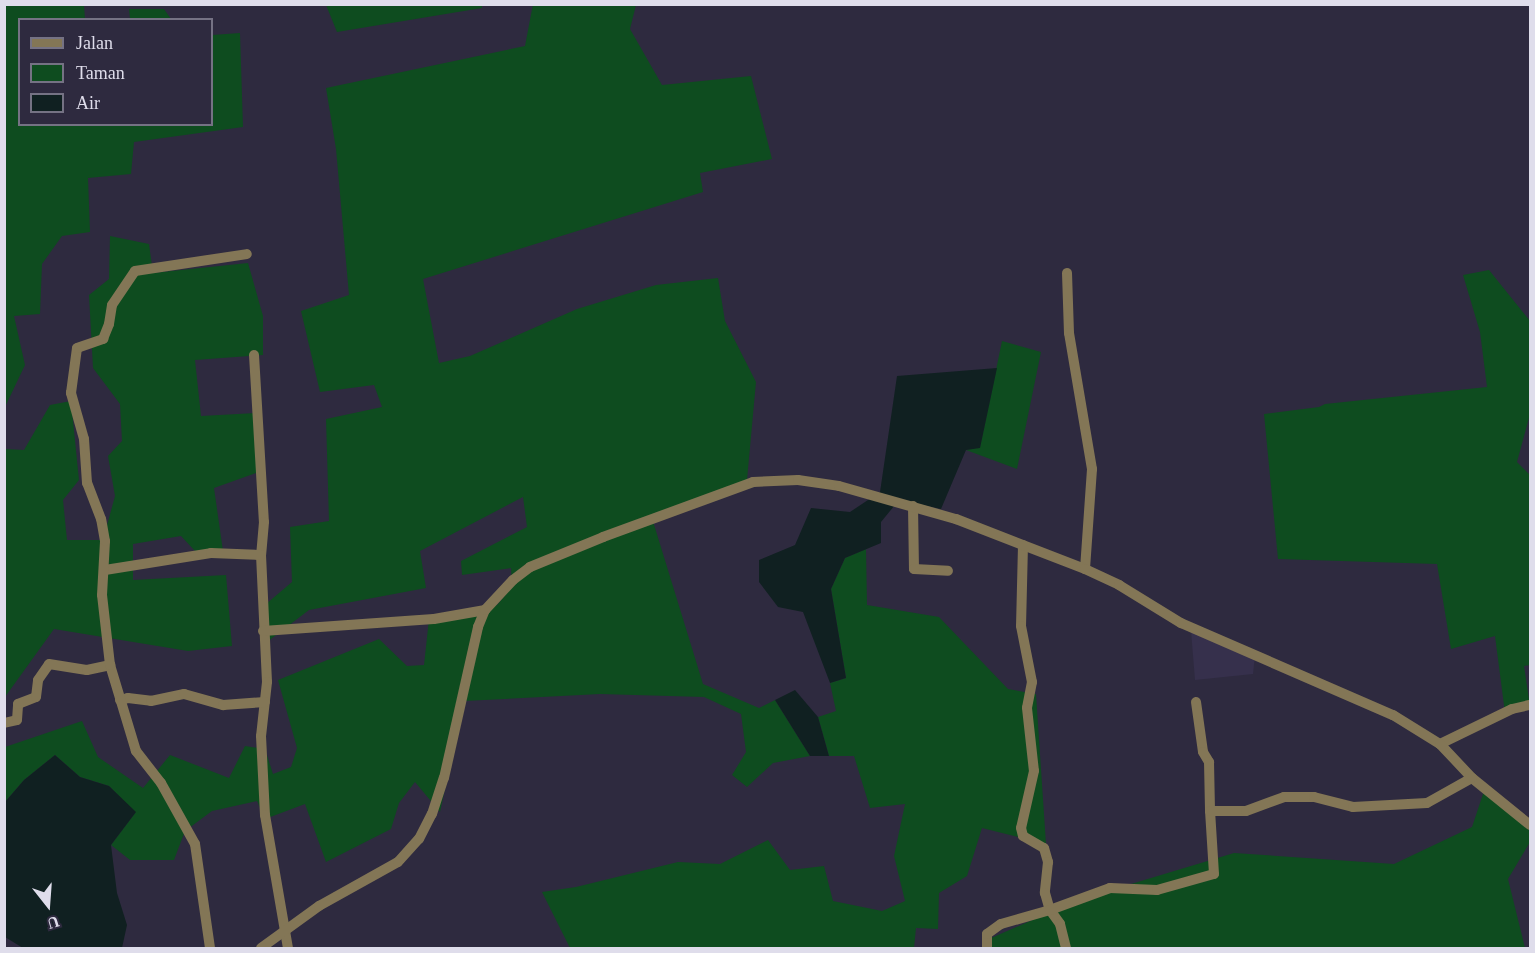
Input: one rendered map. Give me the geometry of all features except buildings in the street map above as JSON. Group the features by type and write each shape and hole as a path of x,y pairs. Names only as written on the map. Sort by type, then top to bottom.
{"street":[{"path":"210,948 195,844 161,783 136,750 110,665 102,595 105,570 101,519 87,483 84,439 72,393 77,348 103,339 110,324 112,305 135,271 248,254"},
{"path":"1067,273 1069,333 1092,469 1085,569"},
{"path":"254,355 264,522 261,555 267,682 261,736 265,815 283,935 288,948"},
{"path":"261,948 283,935 319,906 398,862 418,839 432,814 444,778 474,644 485,610 513,580 530,567 603,537 753,482 798,480 839,486 956,519 1085,569 1119,585 1181,623 1393,715 1440,744 1472,778 1530,825"},
{"path":"913,506 914,569 948,571"},
{"path":"1023,545 1021,626 1032,682 1027,708 1034,771 1021,828 1023,836 1044,848 1048,862 1045,893 1050,910 1060,924 1066,948"},
{"path":"105,570 211,553 261,555"},
{"path":"263,631 434,619 485,610"},
{"path":"4,723 17,720 18,704 36,697 38,680 49,664 87,670 110,665"},
{"path":"120,700 128,698 151,701 184,694 223,705 265,702"},
{"path":"987,948 987,934 1001,924 1050,910 1110,888 1157,890 1214,874 1209,762 1203,752 1196,702"},
{"path":"1440,744 1512,709 1530,705"},
{"path":"1210,811 1246,811 1284,797 1314,797 1353,807 1427,803 1472,778"}],"shaded area":[{"path":"1191,631 1255,655 1253,674 1195,680"}],"green space":[{"path":"5,4 84,5 85,18 18,18 18,126 213,126 213,35 240,33 243,127 134,142 131,174 88,178 90,232 62,236 42,264 40,314 14,316 25,365 5,407"},
{"path":"533,4 636,5 630,29 662,85 751,76 772,159 700,173 703,192 423,279 439,363 470,356 577,309 656,285 718,278 725,321 756,382 747,480 652,518 703,684 759,708 775,700 810,756 773,763 747,787 732,775 746,752 741,714 704,697 600,694 464,701 440,812 415,782 399,803 391,829 326,862 305,804 265,819 257,801 212,811 185,831 174,860 130,860 111,845 135,813 109,786 80,777 55,755 24,780 5,802 5,747 82,721 98,757 143,788 170,755 229,778 245,746 265,749 273,774 291,767 297,748 278,680 379,639 407,666 424,665 429,619 497,605 512,587 511,568 462,575 461,561 527,527 523,497 420,551 426,588 309,610 267,642 266,604 292,582 290,527 329,521 326,419 382,407 374,385 320,392 301,311 349,295 336,149 326,88 525,46"},
{"path":"326,5 482,5 482,8 337,32"},
{"path":"129,9 164,9 170,18 130,18"},
{"path":"110,236 149,244 153,273 248,263 263,316 263,355 195,360 201,416 256,413 259,472 214,488 223,551 195,551 181,536 133,544 133,580 226,575 232,646 188,651 54,629 5,697 5,449 24,450 50,405 71,401 79,480 63,500 67,540 103,540 115,496 108,456 122,441 120,404 93,368 89,295 109,279"},
{"path":"1489,270 1530,321 1530,414 1517,462 1530,475 1530,665 1524,666 1530,706 1505,713 1495,636 1451,649 1437,564 1278,559 1264,414 1319,407 1325,404 1487,387 1480,332 1463,275"},
{"path":"1002,341 1041,352 1017,469 966,450 980,447"},
{"path":"866,549 867,605 939,617 1008,689 1036,694 1046,844 982,828 967,876 939,893 938,929 916,928 914,948 570,948 542,892 576,887 678,862 720,864 768,840 790,870 824,866 833,901 882,911 905,901 894,856 905,804 870,808 854,756 829,756 818,717 836,711 830,683 846,678 831,589 845,558"},
{"path":"1485,788 1530,821 1530,842 1508,879 1525,948 984,948 982,942 1078,900 1234,853 1394,864 1472,827"}],"water":[{"path":"997,368 980,448 966,450 941,509 899,500 881,522 881,543 845,558 831,589 846,678 830,683 803,612 778,607 759,582 759,560 795,545 811,508 850,512 880,492 897,376"},
{"path":"795,690 818,717 829,756 810,756 775,700"},
{"path":"55,755 80,777 109,786 136,812 111,845 117,893 127,925 122,948 23,948 5,937 5,802 24,780"}]}
